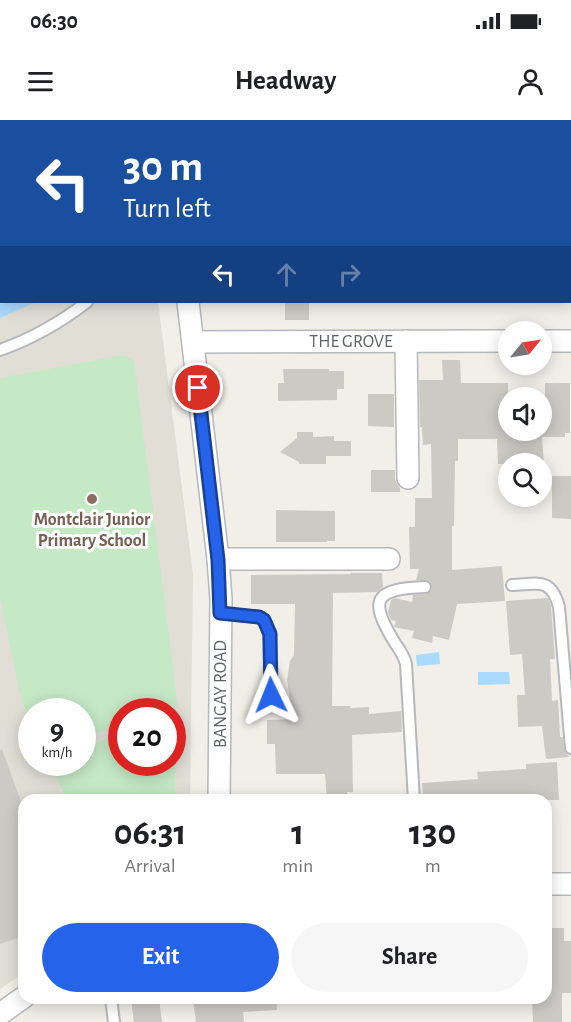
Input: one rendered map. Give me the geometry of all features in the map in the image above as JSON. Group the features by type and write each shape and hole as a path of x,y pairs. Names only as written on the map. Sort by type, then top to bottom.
{"street":[{"name":"BANGAY ROAD","path":"188,303 218,560 219,794"},
{"path":"406,341 408,478"},
{"name":"THE GROVE","path":"193,342 498,341"},
{"path":"552,341 571,341"},
{"path":"218,560 389,559"},
{"path":"552,884 571,884"},
{"path":"0,1014 18,1002"}],"lane":[{"path":"0,350 37,334 86,303"},
{"path":"512,585 542,584 548,586 556,595 559,607 571,748"},
{"path":"414,794 406,664 404,656 382,620 378,603 386,593 425,587"},
{"path":"220,613 259,617 264,620 270,634 271,695"},
{"path":"112,1004 114,1022"}],"shaded area":[{"name":"Montclair Junior Primary School","path":"0,303 158,303 193,574 190,794 18,794 18,976 0,989"}],"green space":[{"path":"124,355 134,361 177,698 108,698 108,729 96,734 96,698 21,698 20,694 0,597 0,378"},
{"path":"108,738 108,776 175,776 175,794 64,794 57,776 96,776 96,743"}],"water":[{"path":"0,303 34,303 0,318"},
{"path":"439,652 440,664 417,666 416,655"},
{"path":"478,672 509,672 510,684 478,685"}],"building":[{"path":"285,303 309,303 309,320 285,320"},
{"path":"442,360 460,360 461,383 508,383 508,387 498,387 498,441 542,441 543,453 498,453 498,464 497,439 458,439 458,461 455,461 454,526 452,526 452,570 502,566 505,601 457,604 449,640 433,636 432,643 412,638 414,631 394,627 396,621 391,620 388,612 391,600 395,598 412,602 413,595 426,594 432,590 429,581 416,580 419,569 410,569 409,527 415,527 415,498 432,498 431,444 423,445 422,427 420,427 419,380 443,380"},
{"path":"283,369 344,371 344,389 337,389 337,400 278,401 278,383 284,383"},
{"path":"545,383 570,383 570,433 565,433 565,437 552,437 552,387 545,387"},
{"path":"368,394 394,394 394,427 368,426"},
{"path":"297,432 313,432 313,437 334,436 334,441 351,441 351,456 326,456 326,464 299,464 280,452 297,438"},
{"path":"371,470 395,470 395,479 400,492 371,492"},
{"path":"552,476 571,476 571,519 552,518"},
{"path":"276,510 335,511 335,541 276,542"},
{"path":"382,573 383,587 377,592 333,593 332,706 369,707 369,714 401,711 402,732 352,735 353,792 327,794 325,774 276,774 275,744 267,744 267,720 298,719 290,700 287,680 290,661 294,655 295,604 251,604 251,575"},
{"path":"548,598 551,606 555,659 550,659 552,701 558,700 560,737 563,737 564,749 569,757 546,759 542,726 518,727 517,695 525,695 522,654 510,655 506,601"},
{"path":"2,749 18,794 18,938 0,944 0,750"},
{"path":"557,762 559,800 552,800 552,794 423,794 422,783 478,779 477,772 526,769 526,764"},
{"path":"552,928 564,928 564,941 571,941 571,993 562,993 562,1022 533,1022 532,1004 552,1004"},
{"path":"132,1004 160,1004 162,1022 134,1022"},
{"path":"194,1004 277,1004 277,1010 243,1012 244,1022 196,1022"}],"place":[{"name":"Montclair Junior Primary School","path":"92,499"}],"route":[{"path":"198,388 218,560 220,613 259,617 264,620 270,634 271,695"}]}
